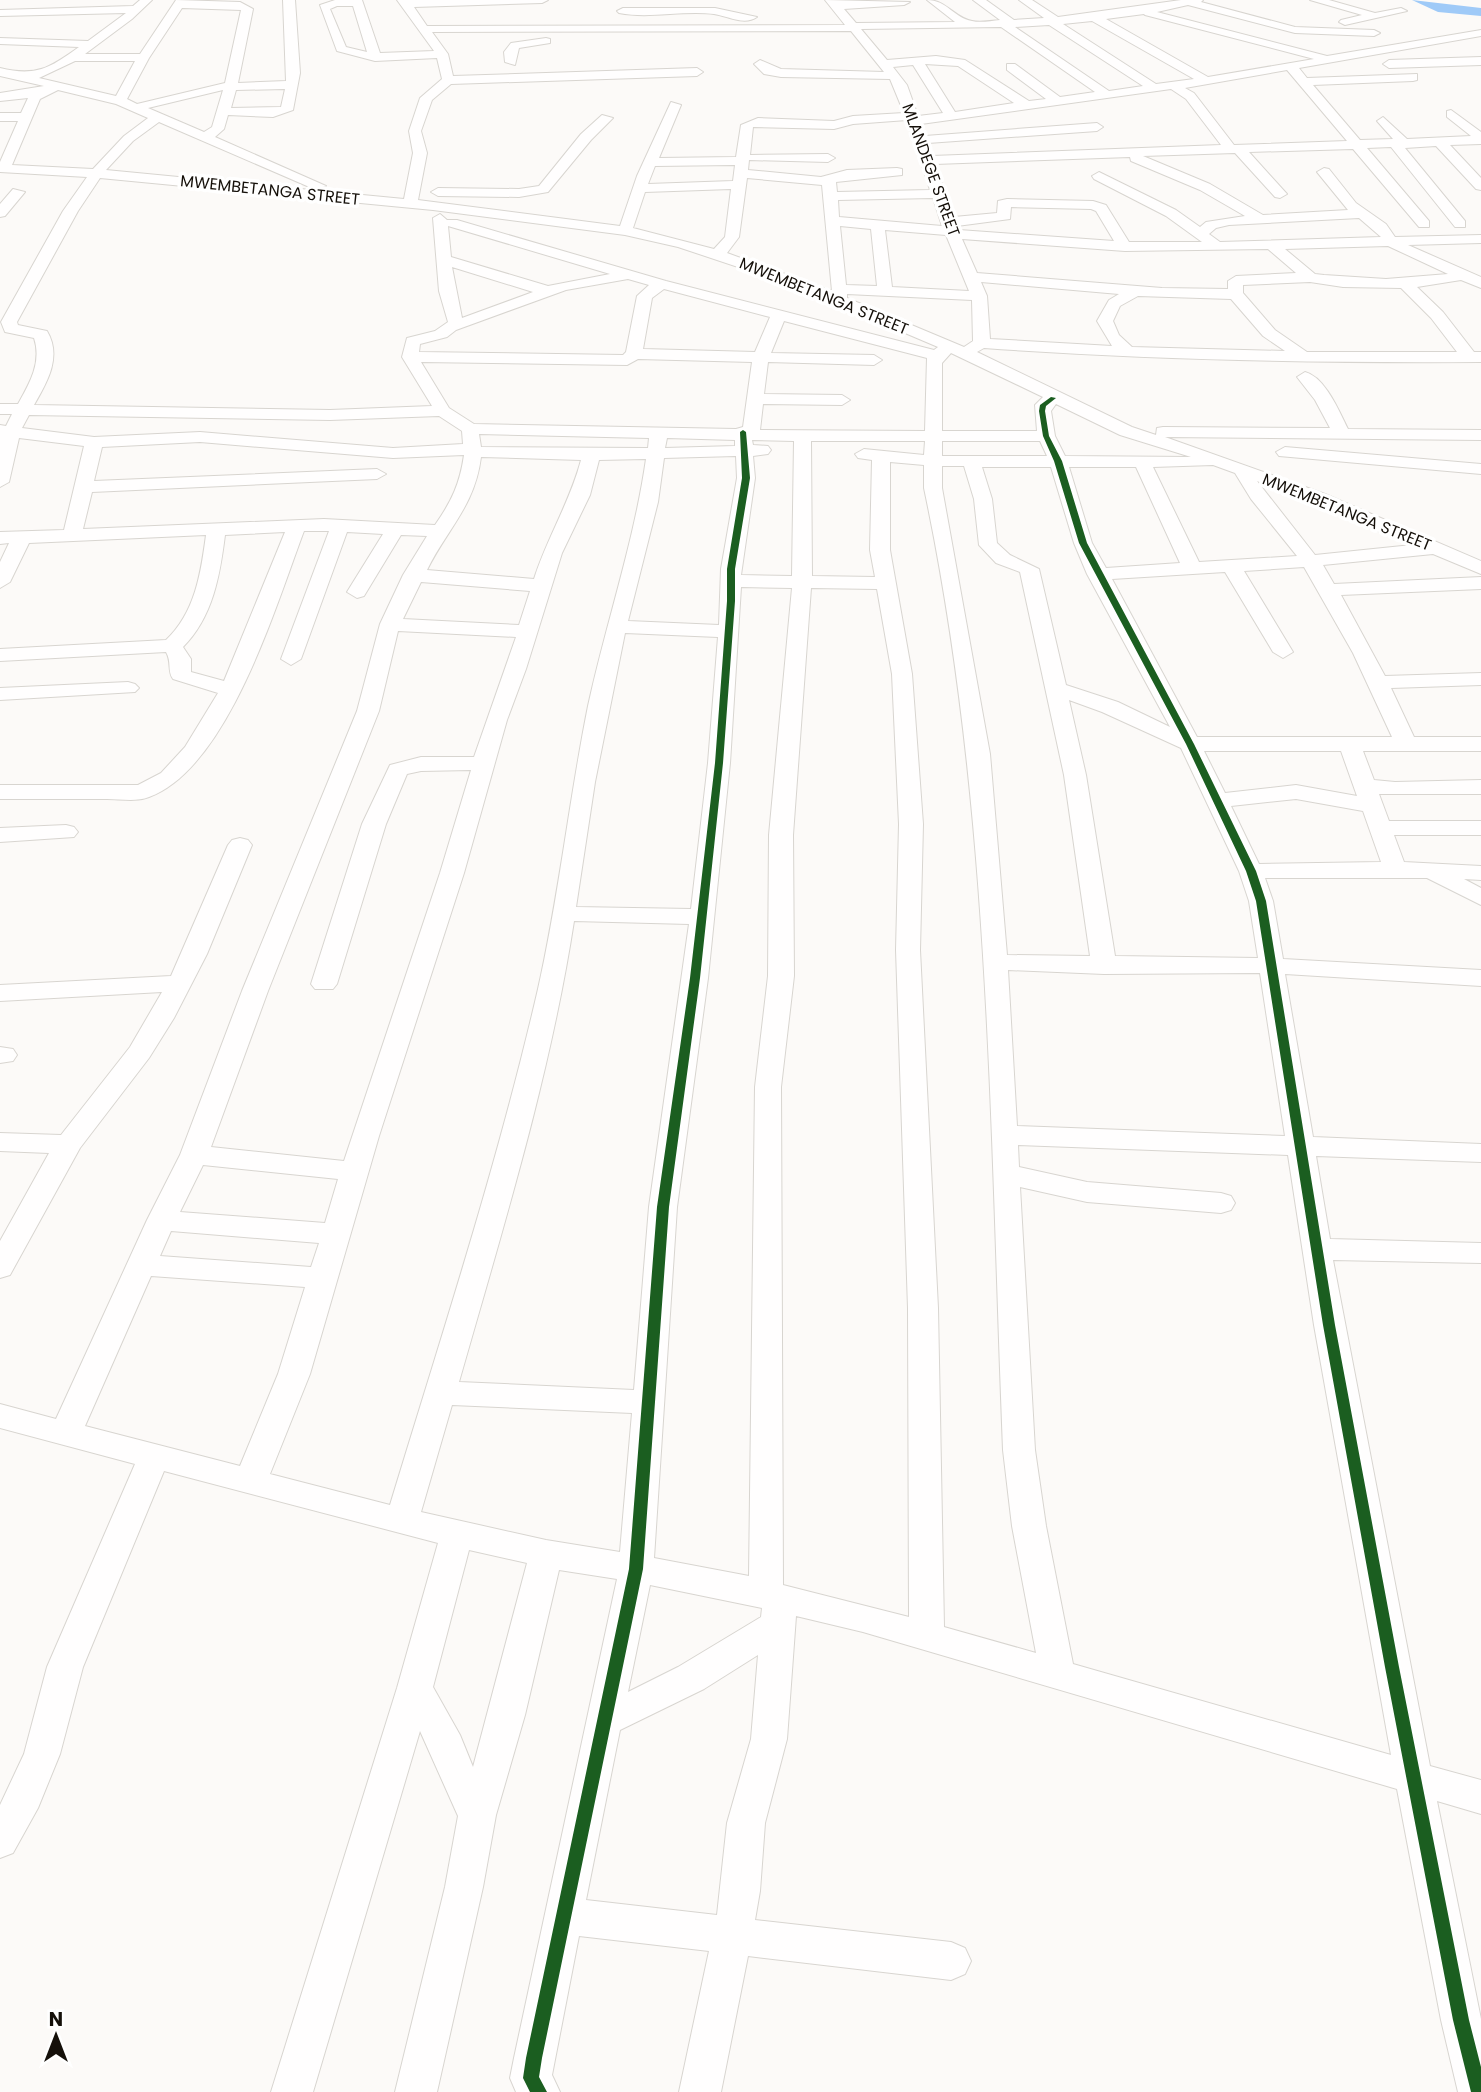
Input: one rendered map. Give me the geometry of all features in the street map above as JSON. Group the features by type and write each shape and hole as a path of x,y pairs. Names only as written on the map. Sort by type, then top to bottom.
{"street":[{"path":"28,78 58,68 88,44 135,14 146,0"},
{"path":"223,111 285,111 293,85 289,0"},
{"path":"405,2 542,0"},
{"path":"669,30 665,20 666,11 675,2 715,0"},
{"path":"933,0 967,25"},
{"path":"979,0 1107,95"},
{"path":"1025,0 1154,88"},
{"path":"1123,0 1139,11 1334,60"},
{"path":"1316,0 1375,15"},
{"path":"375,57 356,1 324,7 339,47 375,57 448,60"},
{"path":"424,29 669,30 967,25 1100,16 1193,1 1295,30 1374,33"},
{"path":"405,2 448,60 447,80"},
{"path":"120,101 143,58 181,3 247,8 231,85 218,129 203,138"},
{"path":"833,3 891,3 904,8"},
{"name":"MLANDEGE STREET","path":"833,3 896,76 951,229 979,296 983,328 981,343"},
{"path":"1083,3 1206,81"},
{"path":"73,10 70,15 75,17 135,14"},
{"path":"0,13 73,10"},
{"path":"612,11 715,10 735,16 767,16"},
{"path":"1317,19 1345,22 1401,11"},
{"path":"585,12 580,24 588,28"},
{"path":"415,16 546,13"},
{"path":"158,15 171,16"},
{"path":"94,27 113,27"},
{"path":"716,254 726,248 732,237 747,125 753,122 834,125 853,120 951,116 1292,68 1481,33"},
{"path":"0,41 88,44"},
{"path":"512,61 512,47 528,41 650,42"},
{"path":"809,42 827,42"},
{"path":"845,42 871,47 909,49"},
{"path":"1429,43 1467,61"},
{"path":"71,57 143,58"},
{"path":"887,64 946,61 968,65 1026,106 1047,130"},
{"path":"1292,68 1481,61"},
{"path":"917,62 951,116"},
{"path":"1304,82 1426,77 1402,63"},
{"path":"760,64 768,71 781,74 896,76"},
{"path":"1221,64 1256,73"},
{"path":"1011,67 1058,102"},
{"path":"1292,68 1424,224"},
{"path":"0,72 120,101 350,198"},
{"path":"607,118 586,137 543,189 519,193 412,199 420,153 415,142 415,131 426,98 447,80 697,72"},
{"path":"0,97 38,93 60,85"},
{"path":"134,108 203,89 231,85 293,85"},
{"path":"1174,86 1190,96 1240,145 1280,194"},
{"path":"3,163 38,93"},
{"path":"625,231 640,188 676,105"},
{"path":"1451,114 1481,139"},
{"path":"0,117 27,117"},
{"path":"0,482 6,430 23,410 43,372 43,338 37,331 11,329 5,320 72,206 97,172 156,118"},
{"path":"1383,121 1400,144 1411,167 1460,224"},
{"path":"921,141 1097,127"},
{"path":"1423,129 1475,173 1481,186"},
{"path":"928,160 1129,155 1240,145 1360,146 1481,139"},
{"path":"1129,155 1205,187 1260,219"},
{"path":"640,188 741,169 828,158"},
{"path":"653,162 741,169 826,180 847,174 897,172"},
{"name":"MWEMBETANGA STREET","path":"3,163 350,198 412,199 436,212 625,231 716,254 840,294 950,352 1126,431 1195,452 1319,498 1481,568"},
{"path":"1324,172 1360,214 1385,236 1481,283"},
{"path":"1099,176 1202,233 1218,247"},
{"path":"826,180 831,186 829,195 840,294 885,291 979,296"},
{"path":"0,213 18,192"},
{"path":"829,195 938,194"},
{"path":"951,229 1005,216 1003,204 1007,203 1093,205 1101,208 1125,247"},
{"path":"1444,203 1466,203"},
{"path":"454,327 456,317 447,291 446,260 436,212 661,284 779,314 950,352 981,343 1127,351 1475,357"},
{"path":"1202,233 1211,225 1220,222 1360,214"},
{"path":"832,221 951,229 1125,247 1355,242 1424,224 1481,225"},
{"path":"878,225 878,249 885,291"},
{"path":"1385,236 1481,239"},
{"path":"1355,242 1379,256"},
{"path":"1272,245 1310,277"},
{"path":"446,260 547,291"},
{"path":"628,275 547,291 432,337 413,341 410,357 443,411 472,443 591,454 658,443"},
{"path":"1305,356 1269,333 1235,294 1236,281 1310,277 1343,284 1462,275"},
{"path":"971,277 1135,291 1235,294"},
{"path":"1407,278 1475,357"},
{"path":"634,354 645,296 661,284"},
{"path":"1127,351 1112,337 1105,321 1114,303 1135,291"},
{"path":"539,2092 531,2078 635,1569 663,1207 701,917 730,631 734,543 746,478 746,439 761,356 779,314"},
{"path":"950,352 932,378 933,488 944,538 982,779 997,962 1003,1135 1023,1488 1058,1676"},
{"path":"410,357 622,362 634,354 874,360"},
{"path":"1305,377 1323,398 1343,436"},
{"path":"1053,398 1043,405 1042,411 1077,524 1097,574 1190,744 1251,871 1261,901 1298,1144 1392,1667 1461,2020 1479,2092"},
{"path":"753,399 842,400"},
{"path":"0,409 330,415 443,411"},
{"path":"6,430 94,442 200,437 393,453 472,443 658,443 746,439 934,448 1052,448 1143,464 1218,462"},
{"path":"1126,431 1343,436 1481,435"},
{"path":"73,533 94,442"},
{"path":"803,442 881,457 934,448 972,462 1052,448"},
{"path":"700,2092 741,1891 746,1823 769,1739 774,1606 768,1087 780,976 781,835 802,582 800,489 803,442"},
{"path":"66,1432 161,1220 194,1156 255,991 368,711 390,624 429,547 443,531 462,500 469,481 472,443"},
{"path":"402,1521 441,1393 540,1034 565,914 584,782 645,520 658,443"},
{"path":"1195,452 1257,451 1481,469"},
{"path":"251,1480 294,1374 354,1171 427,955 484,763 555,546 581,495 591,454"},
{"path":"881,457 879,526 885,583 902,674 911,824 908,950 923,1308 927,1636"},
{"path":"972,462 983,499 988,545 1003,559 1029,569 1075,775 1104,966"},
{"path":"1143,464 1192,568"},
{"path":"1242,470 1252,491 1310,561 1329,590 1378,682 1406,745"},
{"path":"83,487 377,474"},
{"path":"0,538 297,526 443,531"},
{"path":"0,792 142,792 160,787 181,768 214,722 297,526"},
{"path":"291,659 340,526"},
{"path":"357,592 396,528"},
{"path":"0,655 172,646 180,640 207,583 216,529"},
{"path":"0,582 22,537"},
{"path":"1097,574 1310,561 1439,548"},
{"path":"1231,566 1283,652"},
{"path":"414,575 542,586"},
{"path":"732,581 885,583"},
{"path":"1329,590 1481,583"},
{"path":"390,624 528,632"},
{"path":"618,627 730,631"},
{"path":"172,646 181,659 180,675 208,685 230,688"},
{"path":"1378,682 1481,679"},
{"path":"0,694 128,688"},
{"path":"1057,689 1110,707 1190,744 1481,744"},
{"path":"1350,745 1395,869"},
{"path":"324,984 374,824 398,770 421,764 484,763"},
{"path":"1217,801 1296,792 1368,795 1395,789 1481,787"},
{"path":"1380,828 1481,828"},
{"path":"0,835 66,832"},
{"path":"0,1268 68,1144 140,1052 179,983 240,845"},
{"path":"1251,871 1395,869 1481,873"},
{"path":"1431,871 1481,898"},
{"path":"565,914 701,917"},
{"path":"997,962 1104,966 1273,966 1481,978"},
{"path":"0,993 179,983"},
{"path":"1003,1135 1298,1144 1481,1153"},
{"path":"0,1142 68,1144"},
{"path":"194,1156 354,1171"},
{"path":"1006,1174 1087,1192 1221,1203"},
{"path":"161,1220 336,1234"},
{"path":"1317,1249 1481,1253"},
{"path":"141,1265 323,1278"},
{"path":"441,1393 648,1402"},
{"path":"0,1416 402,1521 546,1554 635,1569 774,1606 927,1636 1481,1797"},
{"path":"1,1834 25,1796 42,1754 65,1667 153,1458"},
{"path":"292,2092 415,1688 457,1534"},
{"path":"416,2092 464,1887 477,1815 508,1715 546,1554"},
{"path":"606,1720 691,1678 774,1606"},
{"path":"415,1688 447,1746 460,1783 477,1815"},
{"path":"564,1916 951,1961"}],"waterway":[{"path":"1419,0 1438,8 1481,12"}],"cycle path":[{"path":"1053,398 1043,405 1046,436 1058,461 1083,543 1190,744 1251,871 1261,901 1329,1325 1461,2020 1479,2092"},
{"path":"539,2092 531,2078 534,2058 636,1569 663,1207 695,978 719,763 731,569 746,478 743,432"}]}
